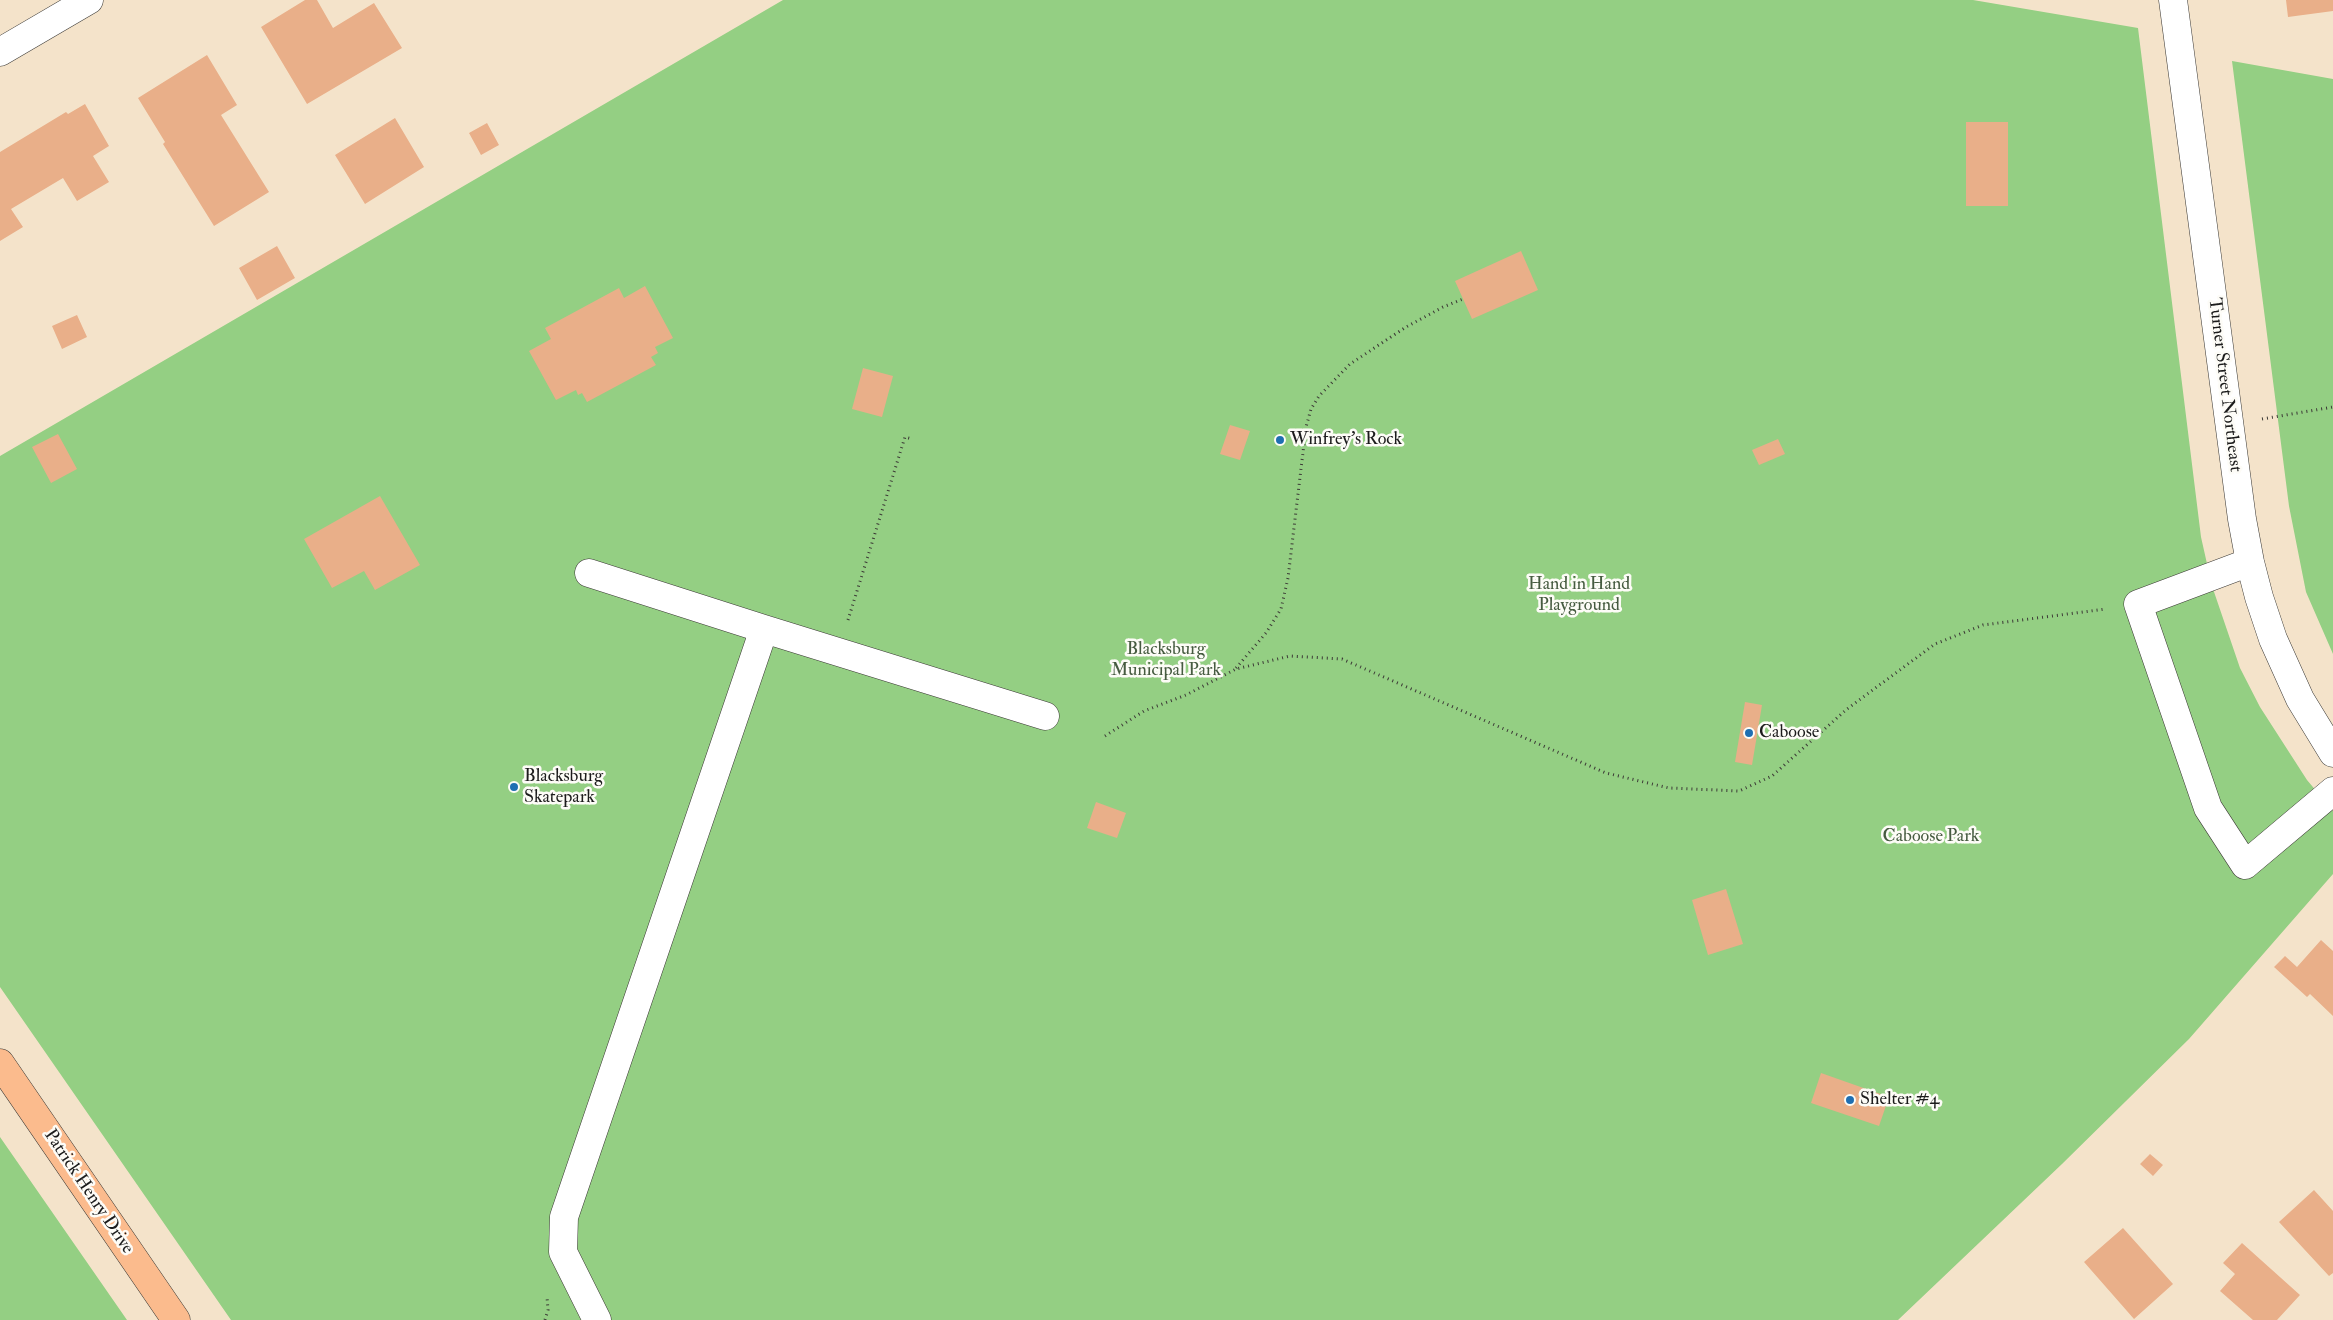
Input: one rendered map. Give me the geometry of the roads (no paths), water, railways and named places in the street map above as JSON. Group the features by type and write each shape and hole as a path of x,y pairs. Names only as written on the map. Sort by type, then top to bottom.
{"main road":[{"name":"Patrick Henry Drive","path":"0,1063 176,1320"}],"street":[{"path":"0,52 89,0"},
{"name":"Turner Street Northeast","path":"2173,0 2242,519 2250,562 2273,639 2300,699 2333,753"},
{"path":"2250,562 2138,604 2208,808 2245,865 2333,791"},
{"path":"589,573 1045,716"},
{"path":"597,1320 563,1252 564,1217 764,629"}],"place":[{"name":"Winfrey’s Rock","path":"1280,440"},
{"name":"Caboose","path":"1749,733"},
{"name":"Blacksburg Skatepark","path":"514,787"},
{"name":"Shelter #4","path":"1850,1100"}],"park label":[{"name":"Hand in Hand Playground","path":"1579,595"},
{"name":"Blacksburg Municipal Park","path":"1166,660"},
{"name":"Caboose Park","path":"1931,837"}]}
